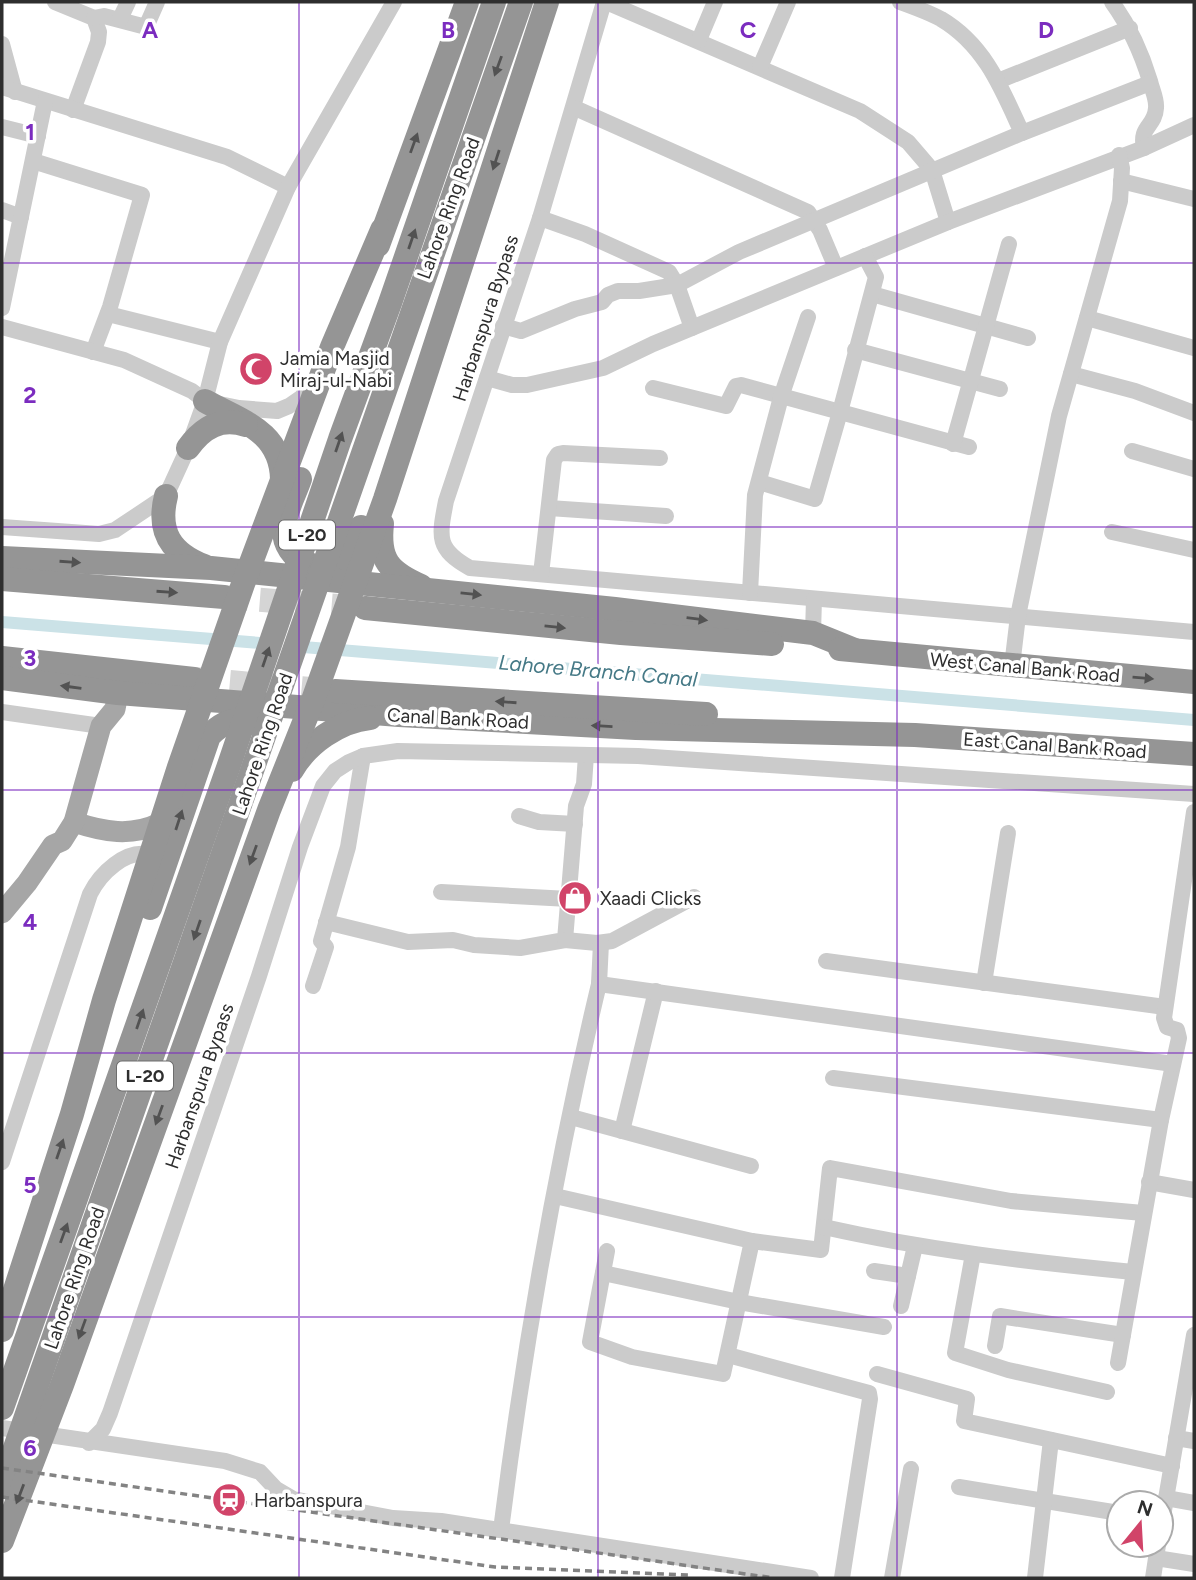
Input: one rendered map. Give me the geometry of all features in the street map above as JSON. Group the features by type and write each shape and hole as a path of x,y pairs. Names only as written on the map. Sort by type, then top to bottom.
{"highway":[{"path":"2,1330 72,1114 104,1000 201,690 238,584 264,528 332,348 382,230 467,2"},
{"name":"Lahore Ring Road","path":"2,1408 240,771 400,309 494,2"},
{"name":"Lahore Ring Road","path":"400,309 521,2"},
{"path":"2,1541 51,1382 269,810 319,699 357,595 385,499 547,2"},
{"path":"382,230 343,359 286,520 284,531 290,551 308,565 331,566 349,553 412,385 454,288"},
{"path":"205,401 267,436 277,449 282,464 282,480"},
{"path":"188,447 197,435 223,422 238,422 254,428"},
{"path":"166,496 162,512 170,542 180,554 238,584"},
{"path":"385,499 381,528 382,556 390,568 405,579 434,591"},
{"path":"2,558 211,568 242,556 264,528"},
{"path":"2,579 238,584 357,595 621,633 855,650"},
{"path":"357,595 434,591 615,609 813,633 855,650"},
{"name":"West Canal Bank Road","path":"855,650 1194,682"},
{"path":"2,658 201,690"},
{"name":"Canal Bank Road","path":"2,678 118,693 156,695 201,690 319,699 399,715 636,728 915,736"},
{"path":"156,695 174,711 180,722 182,735 179,767"},
{"path":"319,699 783,719 915,736"},
{"path":"269,810 298,760 326,735 360,719 399,715"},
{"path":"72,1114 116,1010 204,746 217,727 239,720 250,721 271,734 277,745 279,758 269,810"},
{"name":"East Canal Bank Road","path":"915,736 1194,754"},
{"name":"Lahore Ring Road","path":"2,1485 51,1382 240,771"}],"main road":[{"path":"2,928 35,892 62,852 62,841 74,822 101,726 115,709 118,693"},
{"path":"74,822 90,827 137,832 160,823"},
{"path":"2,913 53,845 62,841"}],"street":[{"path":"59,2 94,18 104,16 146,27 157,2"},
{"path":"120,19 128,2"},
{"path":"2,527 99,534 115,530 166,496 205,401 220,342 288,187 394,2"},
{"path":"605,2 860,111 908,142 932,170 948,222"},
{"name":"Harbanspura Bypass","path":"541,575 470,568 446,551 441,540 441,528 446,501 540,218 605,2"},
{"path":"699,40 715,2"},
{"path":"760,67 788,2"},
{"path":"901,2 941,19 970,41 993,69 1022,133"},
{"path":"1112,2 1130,28 1142,56 1156,110 1153,121 1143,131 1143,148"},
{"path":"73,110 98,42 99,32 94,18"},
{"path":"998,81 1130,28"},
{"path":"2,44 8,90 227,157 288,187"},
{"path":"503,326 522,331 575,309 602,302 608,295 618,291 639,291 677,285 738,253 932,170 1150,83"},
{"path":"2,308 6,269 21,217 45,101"},
{"path":"575,108 808,212 836,268"},
{"path":"486,378 512,385 545,382 603,368 865,256 1119,155 1143,148 1194,125"},
{"path":"2,127 38,136"},
{"path":"1012,666 1018,617 1059,416 1120,201 1122,169 1119,155"},
{"path":"33,161 142,195 108,314 93,352"},
{"path":"1121,181 1194,199"},
{"path":"2,210 21,217"},
{"path":"540,218 584,234 669,272 677,285 692,328"},
{"path":"953,444 1009,244"},
{"path":"759,482 814,499 841,412 876,277 865,256"},
{"path":"872,294 1028,338"},
{"path":"108,314 220,342"},
{"path":"750,593 755,495 781,397 808,317"},
{"path":"1087,318 1194,348"},
{"path":"2,327 124,360 192,391 205,401 239,408 277,411 302,397 332,348"},
{"path":"855,350 1000,389"},
{"path":"1070,374 1135,391 1194,414"},
{"path":"653,388 726,406 736,386 741,386 969,447"},
{"path":"1132,451 1194,469"},
{"path":"660,458 558,454 554,460 541,575 1194,632"},
{"path":"549,508 666,516"},
{"path":"1112,532 1194,550"},
{"path":"813,633 814,599"},
{"path":"2,712 101,726"},
{"path":"636,728 638,756"},
{"path":"313,986 326,947 321,941 348,847 363,756 398,751 638,756 1194,794"},
{"path":"565,940 576,807 584,784 586,755"},
{"name":"Harbanspura Bypass","path":"89,1443 103,1429 110,1413 255,989 300,847 323,786 335,771 363,756"},
{"path":"1118,1363 1143,1213 1179,1038 1177,1030 1167,1027 1164,1018 1194,812"},
{"path":"519,816 539,822 575,824"},
{"path":"984,983 1008,833"},
{"path":"2,1162 90,894 101,876 115,865 136,853 149,855"},
{"path":"441,891 569,899"},
{"path":"326,922 408,942 453,940 474,945 520,948 565,940 601,943 612,941 694,897"},
{"path":"501,1530 529,1329 599,984 601,943"},
{"path":"826,961 1166,1007"},
{"path":"599,984 1173,1064"},
{"path":"622,1131 656,991"},
{"path":"833,1078 1161,1120"},
{"path":"570,1117 751,1166"},
{"path":"555,1196 752,1241 821,1250 831,1168 1012,1201 1143,1213"},
{"path":"1149,1182 1194,1191"},
{"path":"824,1227 915,1246 1133,1272"},
{"path":"607,1251 590,1342 632,1357 723,1374 752,1241"},
{"path":"901,1306 915,1246"},
{"path":"972,1254 955,1353 1008,1370 1107,1392"},
{"path":"874,1271 908,1276"},
{"path":"603,1273 739,1302 884,1327"},
{"path":"995,1346 1000,1316 1123,1335"},
{"path":"1168,1489 1190,1385 1194,1335"},
{"path":"728,1355 869,1393 842,1578"},
{"path":"877,1374 967,1399 964,1420 1172,1466"},
{"path":"2,1428 244,1465 260,1472 276,1489 293,1499 393,1518 441,1521 811,1578"},
{"path":"1177,1438 1194,1441"},
{"path":"1035,1578 1051,1440"},
{"path":"892,1578 911,1469"},
{"path":"959,1487 1105,1511"},
{"path":"1175,1500 1194,1503"},
{"path":"1175,1558 1194,1564"},
{"path":"1153,1578 1156,1559"}],"waterway":[{"name":"Lahore Branch Canal","path":"2,622 273,644"},
{"name":"Lahore Branch Canal","path":"291,646 1194,720"}],"tunnel":[{"path":"224,597 365,608"},
{"path":"194,679 335,691"}],"railway":[{"path":"2,1468 774,1578"},
{"path":"2,1497 495,1567 690,1575"}],"place":[{"name":"Jamia Masjid Miraj-ul-Nabi","path":"256,369"},
{"name":"Xaadi Clicks","path":"575,898"},
{"name":"Harbanspura","path":"229,1500"}]}
